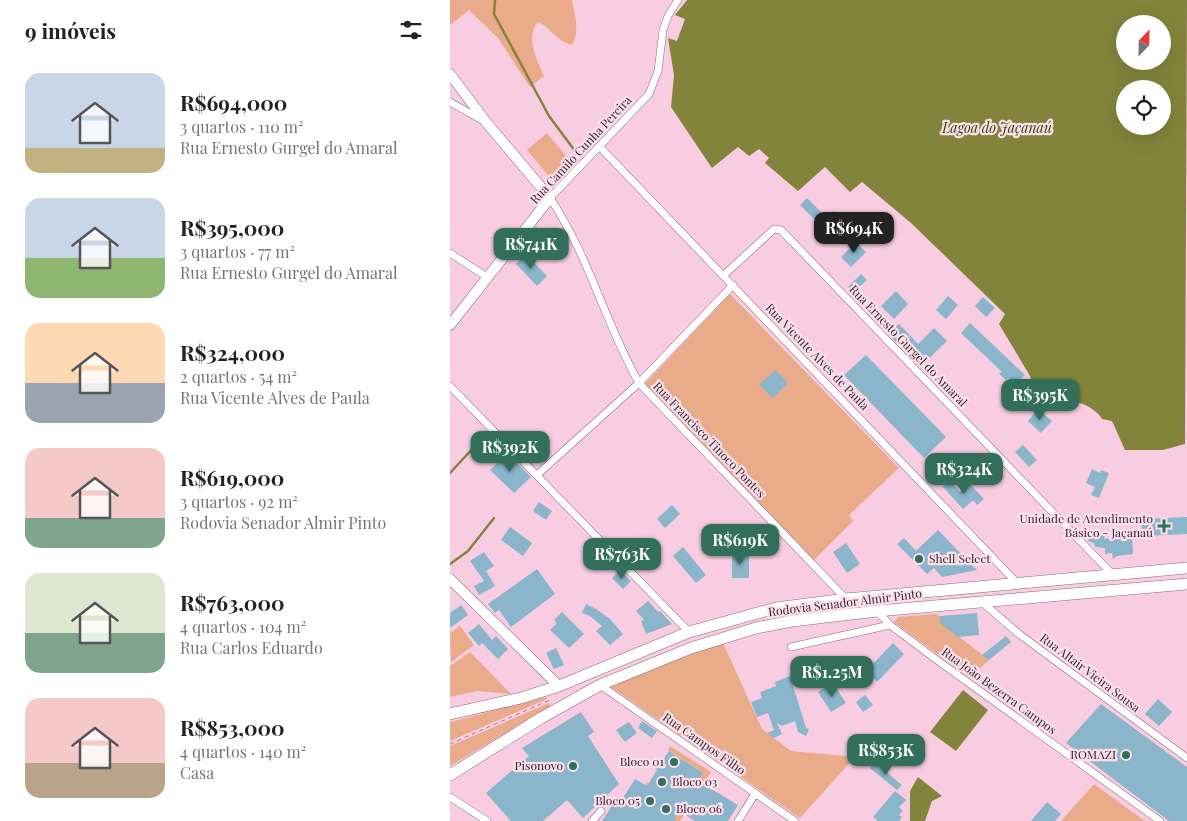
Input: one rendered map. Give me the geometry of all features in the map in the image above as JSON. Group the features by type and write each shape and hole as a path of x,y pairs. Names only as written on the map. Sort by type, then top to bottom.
{"main road":[{"name":"Rodovia Senador Almir Pinto","path":"450,714 522,698 560,686 688,632 776,608 846,599 1187,568"},
{"name":"Rodovia Senador Almir Pinto","path":"450,775 541,718 600,686 691,648 756,628 792,621 877,611 1187,584"}],"street":[{"name":"Rua Camilo Cunha Pereira","path":"450,325 550,198 649,94 658,71 663,30 668,16 678,0"},
{"path":"450,74 486,122 550,198"},
{"path":"450,102 486,122"},
{"name":"Rua Vicente Alves de Paula","path":"600,147 1017,583"},
{"name":"Rua Francisco Tinoco Pontes","path":"550,198 569,226 588,266 624,358 639,383 846,599"},
{"name":"Rua Ernesto Gurgel do Amaral","path":"724,275 774,229 781,230 1113,575"},
{"path":"450,253 486,277"},
{"path":"537,476 639,383 732,285"},
{"path":"450,386 688,632"},
{"path":"450,579 560,686"},
{"name":"Rua Altair Vieira Sousa","path":"981,602 1019,634 1187,758"},
{"name":"Rua João Bezerra Campos","path":"877,611 890,625 1160,821"},
{"path":"791,647 890,625"},
{"name":"Rua Campos Filho","path":"600,686 795,821"},
{"path":"738,821 756,794"},
{"path":"450,797 488,821"},
{"path":"592,821 601,811"}],"path":[{"path":"450,744 553,699"}],"shaded area":[{"path":"450,0 572,0 576,35 572,45 566,43 538,22 532,34 532,41 544,76 530,87 498,38 469,10 450,25"},
{"path":"547,133 571,162 551,179 527,150"},
{"path":"730,294 899,468 849,515 853,521 814,560 645,384"},
{"path":"936,614 940,616 941,623 989,660 970,678 894,622 898,617"},
{"path":"460,626 474,645 451,662 450,633"},
{"path":"723,643 762,729 791,751 855,757 800,818 611,687 668,662"},
{"path":"470,652 511,694 477,691 450,697 450,666"},
{"path":"546,697 547,699 450,741 450,722"},
{"path":"549,703 550,706 450,766 450,746"},
{"path":"670,746 711,772 680,821 674,821 680,811 643,788 647,782 683,805 691,792 655,769 660,762 695,785 703,773 668,750"},
{"path":"1094,784 1145,821 1061,821"}],"water":[{"name":"Lagoa do Jaçanaú","path":"687,0 1187,0 1185,444 1163,450 1125,450 1112,421 1102,419 1090,407 1082,403 1036,393 1030,376 999,324 1005,314 911,223 862,182 850,192 825,167 798,191 765,163 769,158 759,149 749,156 738,147 712,168 671,107 674,75 668,38 677,41 685,19 675,15"},
{"path":"963,690 988,710 956,751 930,732"},
{"path":"918,777 942,796 932,801 925,821 910,821 910,791"}],"building":[{"path":"807,198 827,218 834,211 847,224 828,244 815,231 820,225 800,205"},
{"path":"536,227 545,235 529,252 521,246"},
{"path":"856,242 866,252 851,267 841,257"},
{"path":"526,254 547,276 537,286 516,264"},
{"path":"861,274 867,280 853,292 848,287"},
{"path":"896,291 908,304 894,319 881,306"},
{"path":"948,296 958,305 946,319 936,310"},
{"path":"983,297 995,308 986,317 975,306"},
{"path":"970,323 1025,375 1015,384 999,374 1002,372 961,333"},
{"path":"899,324 918,344 934,328 947,341 920,367 888,334"},
{"path":"866,355 946,437 924,458 844,375"},
{"path":"775,370 788,383 773,398 759,385"},
{"path":"1038,409 1052,421 1041,433 1028,421"},
{"path":"1023,445 1037,460 1029,467 1015,452"},
{"path":"507,453 531,477 514,493 490,470"},
{"path":"1092,469 1100,473 1101,470 1109,473 1099,498 1091,495 1095,487 1086,483"},
{"path":"950,481 960,492 969,483 984,499 977,505 973,500 963,509 943,487"},
{"path":"539,502 552,511 546,520 533,511"},
{"path":"672,505 680,514 665,528 657,519"},
{"name":"Unidade de Atendimento Básico - Jaçanaú","path":"1187,517 1187,534 1142,536 1141,519"},
{"path":"510,527 532,543 523,556 501,540"},
{"path":"938,530 977,570 942,577 934,568 927,574 897,544 904,538 916,551"},
{"path":"1091,530 1105,532 1104,539 1132,535 1133,554 1117,556 1113,559 1112,553 1105,554 1105,548 1095,547 1094,543 1088,541"},
{"path":"846,543 860,564 847,573 833,552"},
{"path":"683,547 706,575 696,583 673,556"},
{"path":"484,552 494,566 486,571 495,586 479,595 474,586 484,581 470,561"},
{"path":"732,553 749,554 749,578 732,578"},
{"path":"537,569 555,594 511,627 499,610 495,613 488,604"},
{"path":"620,570 631,581 623,589 612,578"},
{"path":"648,601 672,624 646,634 641,621 644,620 636,611"},
{"path":"586,604 610,619 623,634 610,645 596,631 602,626 590,616 582,613"},
{"path":"461,605 468,615 450,628 450,613"},
{"path":"562,612 584,634 569,648 550,630 557,623 554,620"},
{"path":"977,613 979,635 958,637 940,623 940,616"},
{"path":"479,624 492,640 496,636 508,649 498,659 482,643 479,646 468,633"},
{"path":"1006,636 1011,642 989,660 982,655"},
{"path":"893,643 904,654 877,682 866,671"},
{"path":"556,648 564,665 554,669 546,653"},
{"path":"790,676 806,728 809,729 806,736 798,732 795,721 782,726 777,723 782,734 774,738 767,733 774,730 768,713 757,717 751,702 762,698 760,692 776,686 775,682"},
{"path":"833,683 846,703 831,712 818,692"},
{"path":"865,695 873,705 863,712 856,702"},
{"path":"1158,699 1172,712 1159,726 1145,714"},
{"name":"ROMAZI","path":"1101,704 1187,767 1187,821 1169,821 1066,743"},
{"name":"Pisonovo","path":"581,712 594,732 588,736 619,784 583,818 567,800 543,821 511,821 486,793 529,756 522,748"},
{"path":"642,721 657,731 652,738 638,728"},
{"path":"629,722 637,733 625,742 616,730"},
{"path":"669,751 703,773 698,781 738,805 728,821 695,821 680,811 674,821 602,821 617,798 621,801 635,779 647,786"},
{"path":"874,762 902,785 897,790 870,768"},
{"path":"895,791 906,800 899,807 903,811 899,815 902,817 899,821 878,821 873,817"},
{"path":"1047,802 1061,814 1055,821 1031,821"}],"waterway":[{"path":"495,0 494,14 549,116 578,155"},
{"path":"450,473 475,446"},
{"path":"450,564 468,551 494,518"}],"place":[{"name":"Unidade de Atendimento Básico - Jaçanaú","path":"1164,526"},
{"name":"Shell Select","path":"919,559"},
{"name":"ROMAZI","path":"1126,755"},
{"name":"Bloco 01","path":"674,762"},
{"name":"Pisonovo","path":"573,766"},
{"name":"Bloco 03","path":"662,782"},
{"name":"Bloco 05","path":"650,801"},
{"name":"Bloco 06","path":"666,809"}]}
